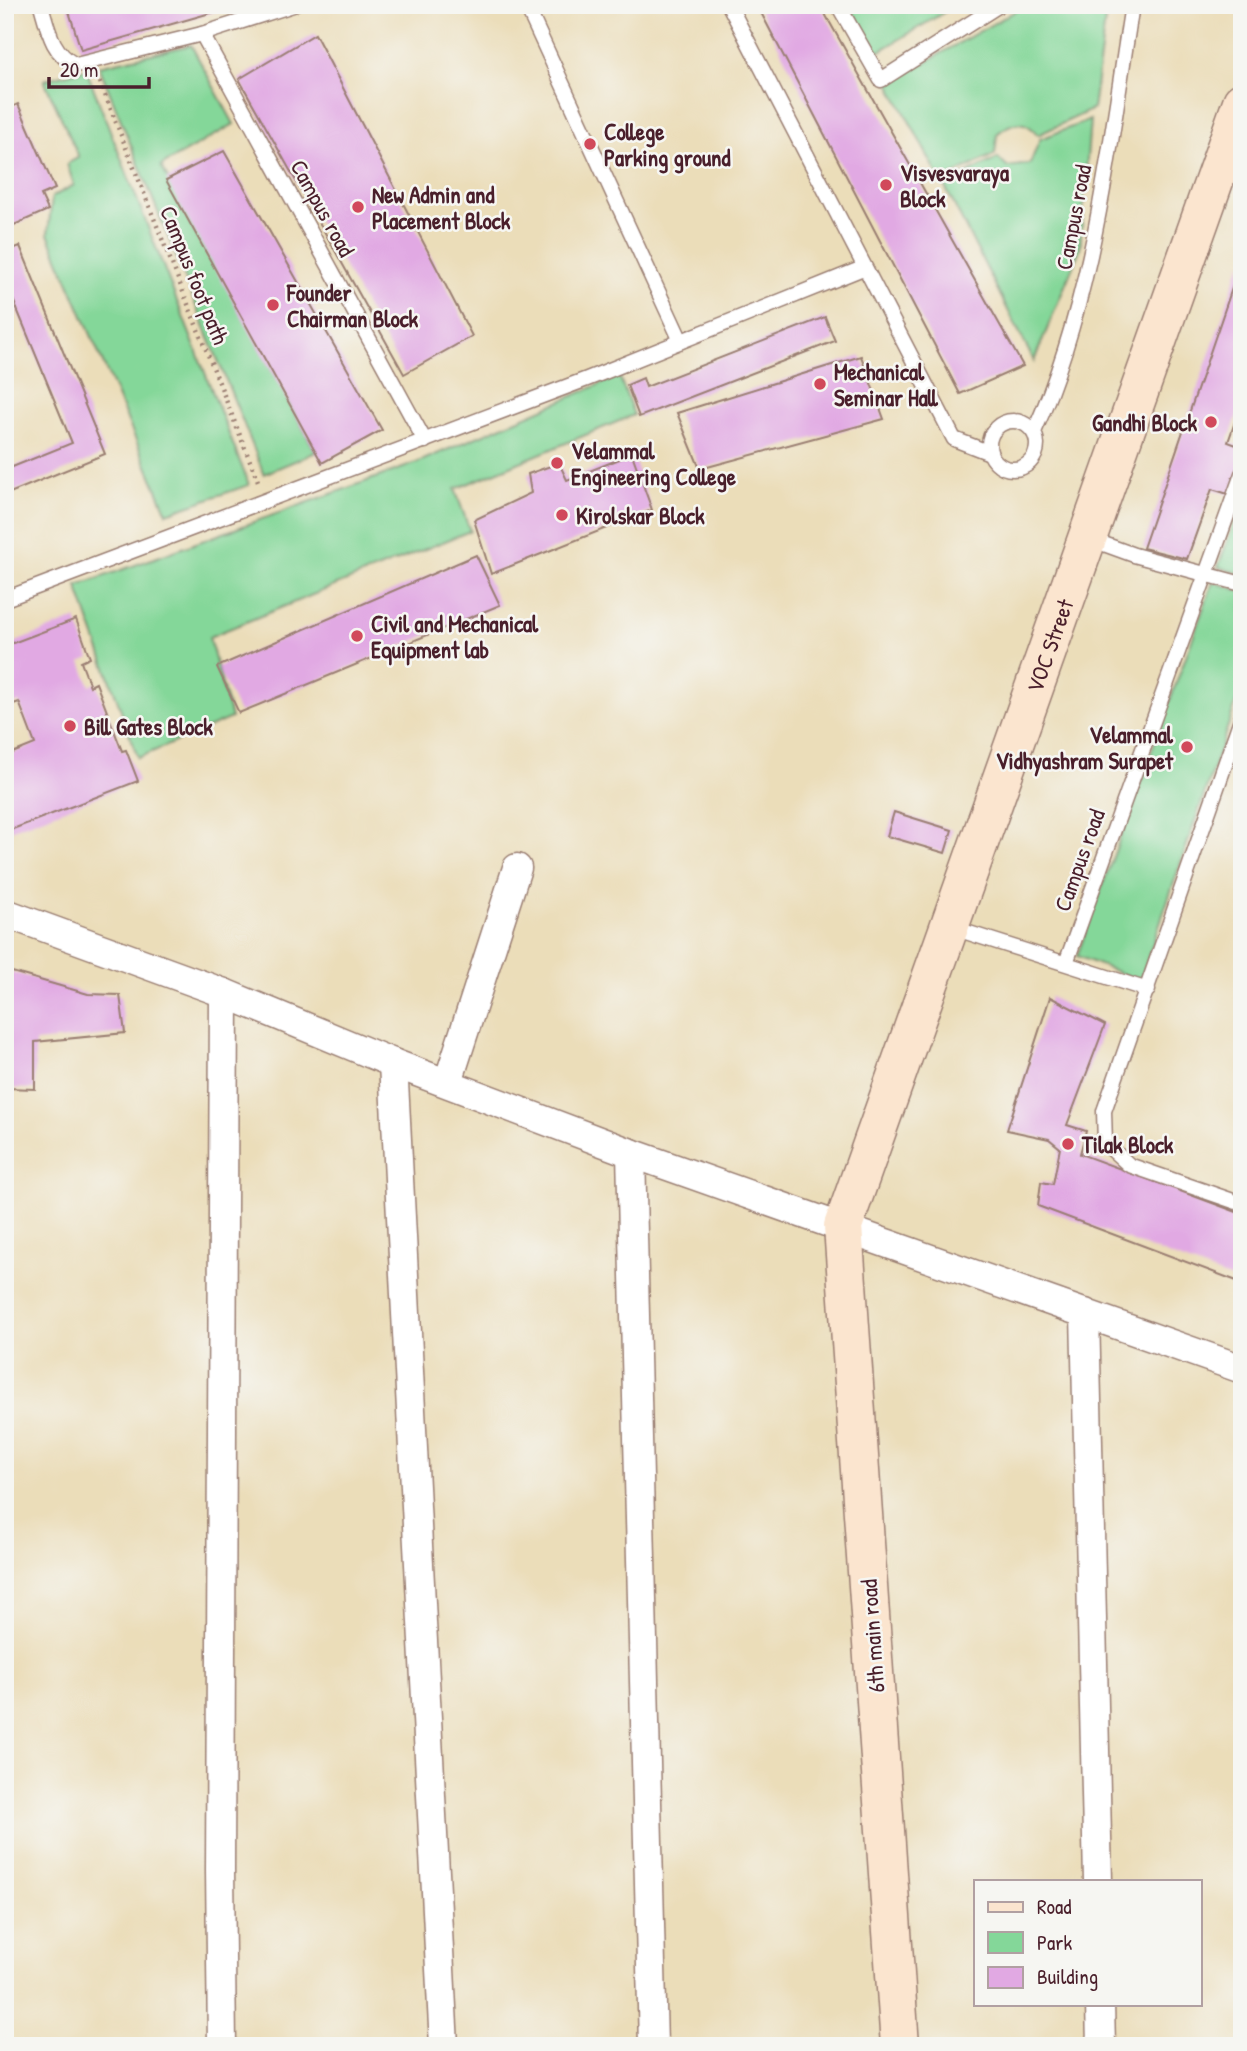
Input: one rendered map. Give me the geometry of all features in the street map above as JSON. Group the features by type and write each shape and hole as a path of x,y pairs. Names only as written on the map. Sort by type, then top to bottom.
{"street":[{"name":"VOC Street","path":"843,1226 1242,102"},
{"path":"448,1082 517,868"},
{"path":"5,913 225,993 393,1063 631,1153 1242,1369"},
{"path":"222,2046 219,1869 225,993"},
{"path":"393,1063 443,2046"},
{"path":"631,1153 653,2046"},
{"name":"6th main road","path":"843,1226 900,2046"},
{"path":"1086,1313 1098,1880"},
{"path":"1100,2006 1101,2046"}],"lane":[{"path":"41,5 52,41 65,60 76,65 202,34 293,5"},
{"path":"526,5 681,341"},
{"path":"729,5 954,439 990,453 1004,468 1024,467 1036,452 1034,432 1018,421 1007,421 992,433 990,453"},
{"path":"838,5 881,80 999,5"},
{"name":"Campus road","path":"1034,432 1056,383 1097,225 1132,5"},
{"name":"Campus road","path":"202,34 425,441"},
{"path":"5,599 425,441 863,268"},
{"name":"Campus road","path":"1066,963 1242,474"},
{"path":"1086,537 1134,555 1242,584"},
{"path":"1242,716 1104,1111 1105,1143 1129,1165 1242,1204"},
{"path":"948,927 1148,990"}],"path":[{"name":"Campus foot path","path":"91,62 266,502"}],"green space":[{"path":"849,5 956,5 875,54"},
{"path":"1026,5 1107,5 1093,109 1038,135 1023,124 1008,126 997,134 995,154 941,181 889,83"},
{"path":"191,45 234,124 161,166 316,452 264,474 99,66"},
{"path":"86,69 249,485 167,513 48,234 52,197 74,185 67,164 79,157 44,80"},
{"path":"1090,120 1080,249 1034,361 944,185 998,158 1007,167 1030,164 1040,139"},
{"path":"619,376 634,415 455,489 470,531 209,637 231,718 138,758 77,586 414,464"},
{"path":"1242,500 1242,574 1218,567"},
{"path":"1213,582 1242,591 1242,685 1140,981 1077,956"}],"building":[{"path":"67,5 235,5 235,6 81,50"},
{"name":"Visvesvaraya Block","path":"757,5 820,5 1023,366 960,394"},
{"name":"New Admin and Placement Block","path":"315,34 472,336 404,374 239,79"},
{"path":"18,104 55,189 41,195 48,210 5,229 5,195 10,194 5,183 5,110"},
{"name":"Founder Chairman Block","path":"224,151 382,430 322,463 166,180"},
{"path":"20,246 105,454 5,495 5,470 72,443 5,280 5,252"},
{"name":"Gandhi Block","path":"1241,262 1242,402 1228,442 1242,447 1242,463 1231,495 1212,489 1187,559 1143,548"},
{"path":"825,317 835,341 639,417 627,385 643,378 646,387"},
{"name":"Mechanical Seminar Hall","path":"861,356 884,419 700,469 677,413"},
{"name":"Kirolskar Block","path":"632,454 652,510 491,574 474,520 531,493 528,474 559,463 567,480"},
{"name":"Civil and Mechanical Equipment lab","path":"476,555 500,605 239,713 217,667"},
{"name":"Bill Gates Block","path":"76,619 90,658 81,662 90,686 96,683 122,751 126,750 138,781 5,832 5,756 35,744 19,702 5,707 5,646"},
{"path":"894,812 952,830 945,853 887,836"},
{"path":"5,970 88,994 120,995 125,1033 35,1042 35,1089 5,1088"},
{"name":"Tilak Block","path":"1050,997 1105,1025 1067,1125 1086,1131 1080,1154 1242,1214 1242,1283 1038,1206 1041,1182 1053,1184 1060,1148 1049,1139 1007,1130"}],"place":[{"name":"College Parking ground","path":"590,144"},
{"name":"Visvesvaraya Block","path":"886,185"},
{"name":"New Admin and Placement Block","path":"358,207"},
{"name":"Founder Chairman Block","path":"273,305"},
{"name":"Mechanical Seminar Hall","path":"820,384"},
{"name":"Gandhi Block","path":"1211,422"},
{"name":"Velammal Engineering College","path":"557,463"},
{"name":"Kirolskar Block","path":"562,515"},
{"name":"Civil and Mechanical Equipment lab","path":"357,636"},
{"name":"Bill Gates Block","path":"70,726"},
{"name":"Velammal Vidhyashram Surapet","path":"1187,747"},
{"name":"Tilak Block","path":"1068,1144"}]}
